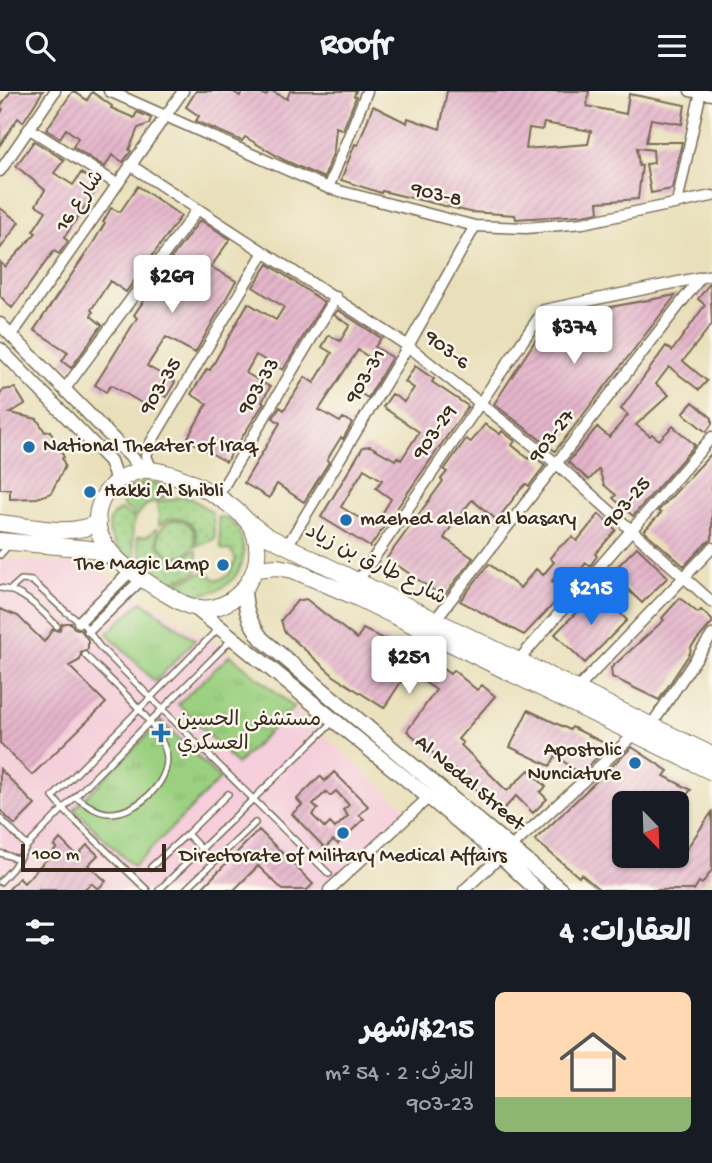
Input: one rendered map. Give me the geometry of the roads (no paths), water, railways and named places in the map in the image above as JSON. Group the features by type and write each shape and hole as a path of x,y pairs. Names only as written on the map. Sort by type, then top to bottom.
{"main road":[{"path":"148,470 185,480 217,498 247,521 257,545 255,569 244,589 229,601 219,606 197,609 184,604 136,575 116,559 102,539 98,522 103,499 125,475 148,470"},
{"name":"شارع طارق بن زياد","path":"247,521 267,536 712,755"},
{"path":"0,523 74,531 98,522"},
{"path":"6,541 91,549 116,559"},
{"name":"شارع طارق بن زياد","path":"255,569 276,567 293,570 358,598 712,772"},
{"name":"Al Nedal Street","path":"244,589 245,607 250,623 262,639 506,851 537,890"},
{"name":"Al Nedal Street","path":"197,609 429,797 561,890"}],"street":[{"path":"0,171 55,91"},
{"name":"903-8","path":"109,91 328,188 475,226 526,228 583,223 712,197"},
{"name":"شارع 16","path":"11,336 183,91"},
{"path":"328,188 366,91"},
{"path":"677,203 701,92"},
{"path":"30,129 117,184"},
{"name":"903-6","path":"130,165 408,346 557,464 712,602"},
{"path":"64,390 197,210"},
{"name":"903-31","path":"287,546 408,346 475,226"},
{"name":"903-35","path":"148,470 146,456 150,444 264,252"},
{"name":"903-29","path":"358,581 544,310 707,276"},
{"name":"903-27","path":"435,620 707,276"},
{"name":"903-33","path":"217,498 336,297"},
{"path":"0,324 148,470"},
{"path":"0,349 110,461 117,481"},
{"name":"903-25","path":"518,661 712,437"},
{"path":"578,688 712,548"},
{"path":"79,622 136,575"},
{"path":"89,630 136,575"},
{"path":"652,725 712,635"},
{"path":"464,890 635,734"},
{"path":"329,890 429,797"}],"lane":[{"path":"0,555 6,541"},
{"path":"11,589 21,580 32,581 89,630 99,646 150,698 329,874"},
{"path":"0,588 11,589 33,603 57,626"},
{"path":"50,619 63,610"},
{"path":"147,890 52,797 220,627"},
{"path":"0,882 27,846 233,637"},
{"path":"75,797 105,813 120,813 148,795 167,767 167,753 150,722 86,657 99,646"},
{"path":"159,890 335,720"},
{"path":"108,740 120,751"},
{"path":"71,778 83,789"},
{"path":"150,867 228,794"},
{"path":"0,818 27,846"},
{"path":"185,890 255,823"},
{"path":"187,834 214,862"},
{"path":"0,853 18,859"}],"place":[{"name":"National Theater of Iraq","path":"29,447"},
{"name":"Hakki Al Shibli","path":"90,492"},
{"name":"maehed alelan al basary","path":"346,520"},
{"name":"The Magic Lamp","path":"223,565"},
{"name":"مستشفى الحسين العسكري","path":"161,733"},
{"name":"Apostolic Nunciature","path":"635,763"},
{"name":"Directorate of Military Medical Affairs","path":"343,833"}]}
